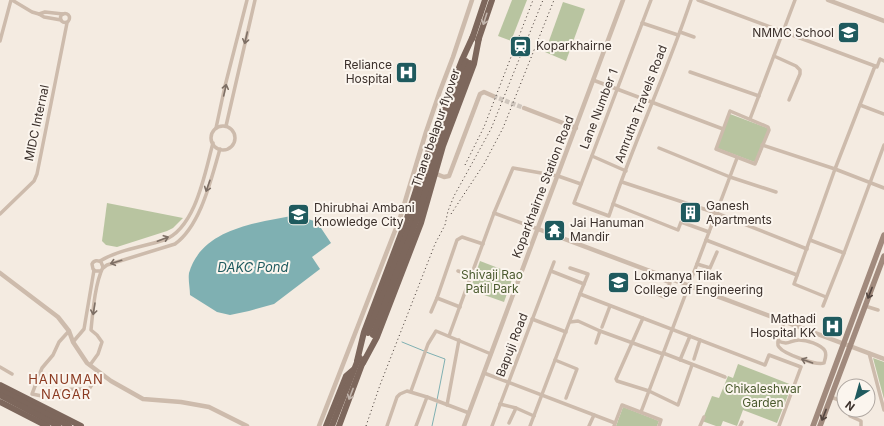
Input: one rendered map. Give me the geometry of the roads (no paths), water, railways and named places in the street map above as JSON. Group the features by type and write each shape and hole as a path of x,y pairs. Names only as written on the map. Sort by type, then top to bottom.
{"main road":[{"path":"326,426 346,376 360,362 380,330 421,223 450,127 474,64 476,37 485,0"},
{"path":"339,426 360,362 364,332 407,218 438,122 462,60 476,37 492,0"},
{"name":"Thane belapur flyover","path":"360,362 416,221 476,37"},
{"path":"414,171 435,177"},
{"path":"813,426 884,235"},
{"path":"820,426 884,256"},
{"path":"332,426 354,369"},
{"path":"0,384 81,426"},
{"path":"0,390 69,426"},
{"path":"0,395 58,426"},
{"path":"0,402 47,426"}],"street":[{"path":"0,41 12,0 32,12 44,17 61,20 64,23 68,23 70,20 70,16 66,14 45,12 39,14"},
{"path":"73,342 84,329 94,270 92,264 95,261 100,261 112,254 166,239 180,229 197,200 213,143 211,136 216,128 247,0"},
{"path":"226,126 255,0"},
{"path":"319,426 400,218 435,105 472,0"},
{"name":"Koparkhairne Station Road","path":"464,426 623,0"},
{"name":"Lane Number 1","path":"609,216 574,203 650,0"},
{"name":"Amrutha Travels Road","path":"609,216 691,0"},
{"path":"698,0 875,66"},
{"path":"750,119 795,0"},
{"path":"828,0 884,19"},
{"path":"61,20 63,14"},
{"name":"MIDC Internal","path":"0,214 34,181 37,174 68,23"},
{"path":"642,23 694,37"},
{"path":"774,56 796,66 800,70 800,74 789,100"},
{"path":"826,296 794,284 835,169 875,66 877,67 880,59 884,61"},
{"path":"690,72 759,96"},
{"path":"594,80 723,129"},
{"path":"435,177 449,176 480,94 484,92 493,96"},
{"path":"860,105 884,114"},
{"path":"524,108 576,128"},
{"path":"730,111 768,127 769,130 756,164 716,150 723,129 730,111"},
{"path":"216,128 226,126"},
{"path":"213,143 220,149 227,148 234,141 233,132 226,126"},
{"path":"762,145 835,169 884,188"},
{"path":"823,306 884,145"},
{"path":"659,148 730,177 776,192"},
{"path":"94,270 101,270 107,265 175,244 184,237 193,225 199,211 220,149"},
{"path":"592,156 626,171"},
{"path":"641,412 737,158"},
{"path":"449,336 494,213 513,168 558,176 581,184"},
{"path":"622,182 716,213 807,249"},
{"path":"613,204 678,230 681,222 709,232"},
{"path":"494,213 884,359"},
{"path":"432,312 458,238 462,237 483,244"},
{"path":"706,240 797,275"},
{"path":"810,240 844,253"},
{"path":"697,264 710,268 717,252"},
{"path":"91,330 102,263 100,261"},
{"name":"Bapuji Road","path":"492,426 554,262"},
{"path":"530,426 588,274 570,268"},
{"path":"458,271 471,275"},
{"path":"551,271 584,284"},
{"path":"0,273 58,317 69,331 73,342 90,365 111,381 143,399 181,402 209,407 247,426"},
{"path":"655,293 664,297 671,280"},
{"path":"580,294 765,365 769,355 802,367 779,426"},
{"path":"437,298 460,306"},
{"path":"596,343 610,306"},
{"path":"865,306 878,310"},
{"path":"643,318 616,380 618,382 649,391 678,405 692,365"},
{"path":"532,319 566,332"},
{"path":"570,322 578,321 601,329 631,343 725,377"},
{"path":"778,341 788,344 798,340 817,345 824,350 826,356 824,363 821,364 811,362 783,351 779,347 778,341 784,322"},
{"path":"84,329 91,330 102,342 98,354 90,365"},
{"path":"69,331 59,342 53,355 42,368 32,394 47,397 61,390 88,389 100,373"},
{"path":"411,391 428,344 436,331 491,354"},
{"path":"680,360 690,336"},
{"path":"447,405 459,340"},
{"path":"694,359 700,340"},
{"path":"869,353 884,410"},
{"path":"555,360 577,369 566,398"},
{"path":"0,367 12,374"},
{"path":"484,373 615,424 622,405 661,420 659,426"},
{"path":"387,426 397,397 404,392 411,391 469,413"},
{"path":"831,397 836,399"},
{"path":"416,426 429,398"},
{"path":"500,404 516,408 534,416"},
{"path":"509,423 516,408"},
{"path":"589,426 594,415"},
{"path":"700,426 704,417"},
{"path":"854,418 861,421 861,426"}],"water":[{"name":"DAKC Pond","path":"296,215 317,222 331,243 312,257 320,269 274,304 230,315 217,312 190,295 189,273 196,258 206,246 218,237 233,230 248,225"}],"waterway":[{"path":"402,342 424,351"},
{"path":"426,352 445,359 437,400"},
{"path":"432,426 437,403"}],"tunnel":[{"path":"493,96 524,108"}],"railway":[{"path":"465,165 484,127 533,0"},
{"path":"366,426 380,385 435,244 445,225 448,211 454,196 491,129 543,0"},
{"path":"451,214 484,164 503,128 554,0"}],"place":[{"name":"NMMC School","path":"849,33"},
{"name":"Koparkhairne","path":"520,46"},
{"name":"Reliance Hospital","path":"407,72"},
{"name":"Ganesh Apartments","path":"690,213"},
{"name":"Dhirubhai Ambani Knowledge City","path":"299,215"},
{"name":"Jai Hanuman Mandir","path":"554,230"},
{"name":"Lokmanya Tilak College of Engineering","path":"619,283"},
{"name":"Mathadi Hospital KK","path":"832,326"}],"district":[{"name":"HANUMAN NAGAR","path":"66,386"}],"park label":[{"name":"Shivaji Rao Patil Park","path":"492,282"},
{"name":"Chikaleshwar Garden","path":"763,396"}]}
